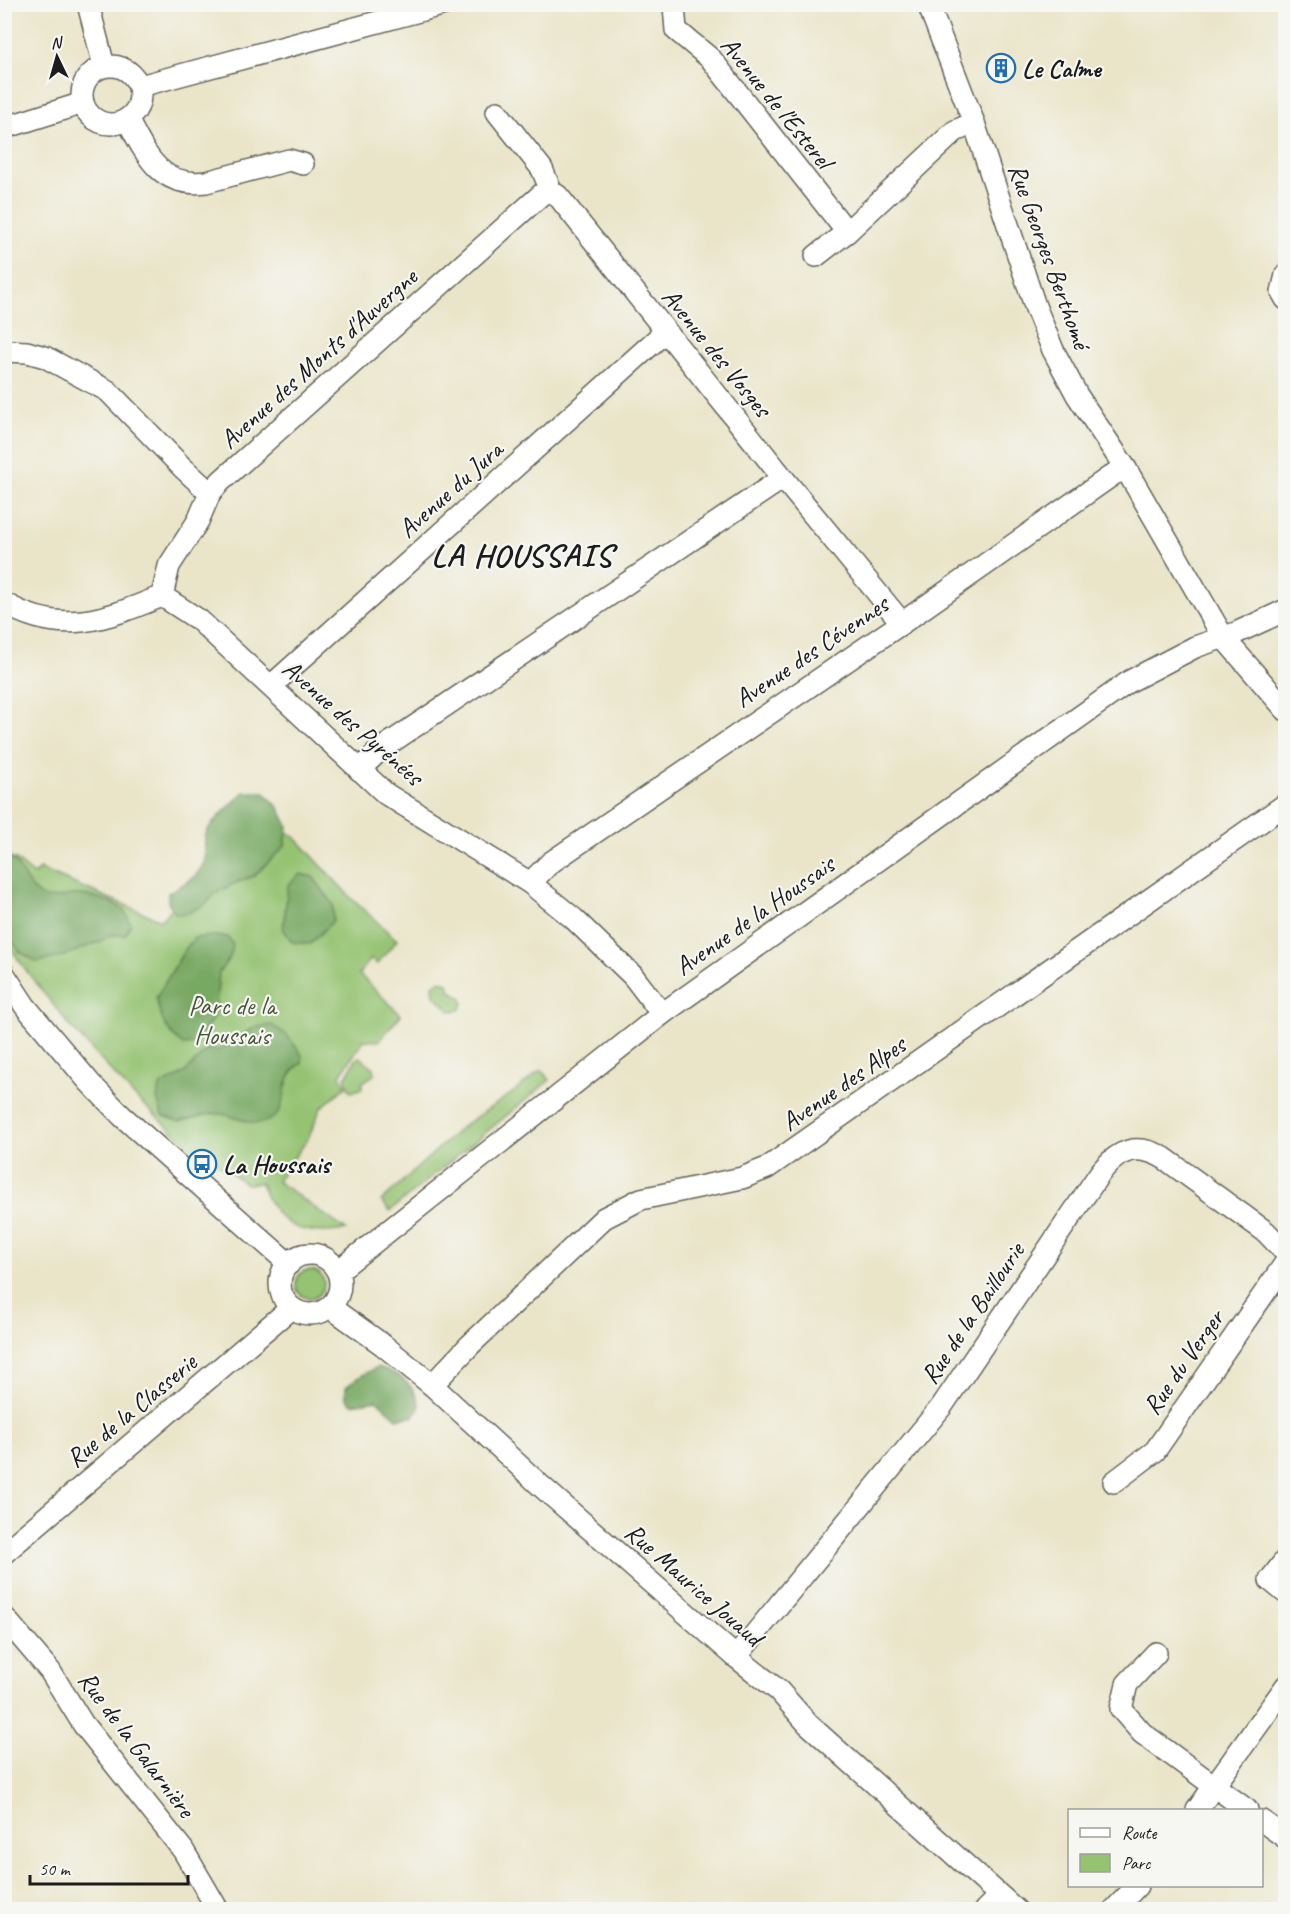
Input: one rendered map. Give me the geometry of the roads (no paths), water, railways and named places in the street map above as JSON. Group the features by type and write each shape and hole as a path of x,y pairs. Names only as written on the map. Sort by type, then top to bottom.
{"street":[{"path":"88,4 104,66"},
{"path":"140,86 446,4"},
{"name":"Rue Georges Berthomé","path":"928,4 974,123 1035,306 1053,350 1077,394 1126,469 1223,636 1286,710"},
{"name":"Avenue de l'Esterel","path":"674,6 676,30 711,59 847,232"},
{"path":"104,66 126,69 140,86 141,98 138,106 128,119 115,124 102,123 90,115 83,103 82,94 85,81 91,73 104,66"},
{"path":"4,128 83,103"},
{"name":"Avenue des Vosges","path":"497,112 542,169 550,192 558,196 902,623"},
{"path":"128,119 139,142 157,168 179,182 192,184 206,182 289,160 303,164"},
{"path":"816,256 847,232 955,131 974,123"},
{"name":"Avenue des Monts d'Auvergne","path":"162,596 169,566 198,520 210,492 542,194 550,192"},
{"path":"1286,275 1282,292 1286,299"},
{"name":"Avenue du Jura","path":"271,687 666,331"},
{"path":"4,351 27,352 45,357 108,391 210,492"},
{"name":"Avenue des Cévennes","path":"530,883 550,863 902,623 1114,474 1126,469"},
{"path":"359,770 381,749 783,478"},
{"path":"4,603 34,618 74,623 124,612 162,596"},
{"name":"Avenue des Pyrénées","path":"162,596 199,621 386,794 530,883 574,919 633,976 662,1014"},
{"name":"Avenue de la Houssais","path":"338,1271 662,1014 1130,681 1196,647 1286,610"},
{"name":"Avenue des Alpes","path":"432,1385 462,1352 604,1218 641,1199 742,1178 767,1168 1286,804"},
{"path":"4,974 38,1022 90,1083 122,1116 289,1264"},
{"name":"Rue de la Baillourie","path":"736,1657 942,1406 1100,1173 1118,1155 1140,1149 1149,1150 1164,1158 1266,1232 1286,1253"},
{"path":"312,1254 330,1261 338,1271 339,1293 330,1307 320,1313 308,1314 291,1308 284,1300 280,1289 282,1273 299,1256 312,1254"},
{"name":"Rue du Verger","path":"1114,1482 1155,1451 1286,1263"},
{"name":"Rue Maurice Jouaud","path":"330,1307 432,1385 541,1486 736,1657 779,1691 808,1724 992,1903 1016,1910"},
{"name":"Rue de la Classerie","path":"4,1553 291,1308"},
{"path":"1286,1559 1270,1580 1286,1593"},
{"name":"Rue de la Galarnière","path":"4,1617 50,1671 83,1724 183,1850 218,1910"},
{"path":"1156,1653 1127,1684 1121,1709 1142,1733 1246,1809"},
{"path":"1198,1809 1286,1686"},
{"path":"1263,1822 1286,1838"},
{"path":"1114,1910 1136,1887"}],"place":[{"name":"Le Calme","path":"1001,68"},
{"name":"La Houssais","path":"202,1164"}],"district":[{"name":"LA HOUSSAIS","path":"522,555"}],"park label":[{"name":"Parc de la Houssais","path":"232,1020"}]}
